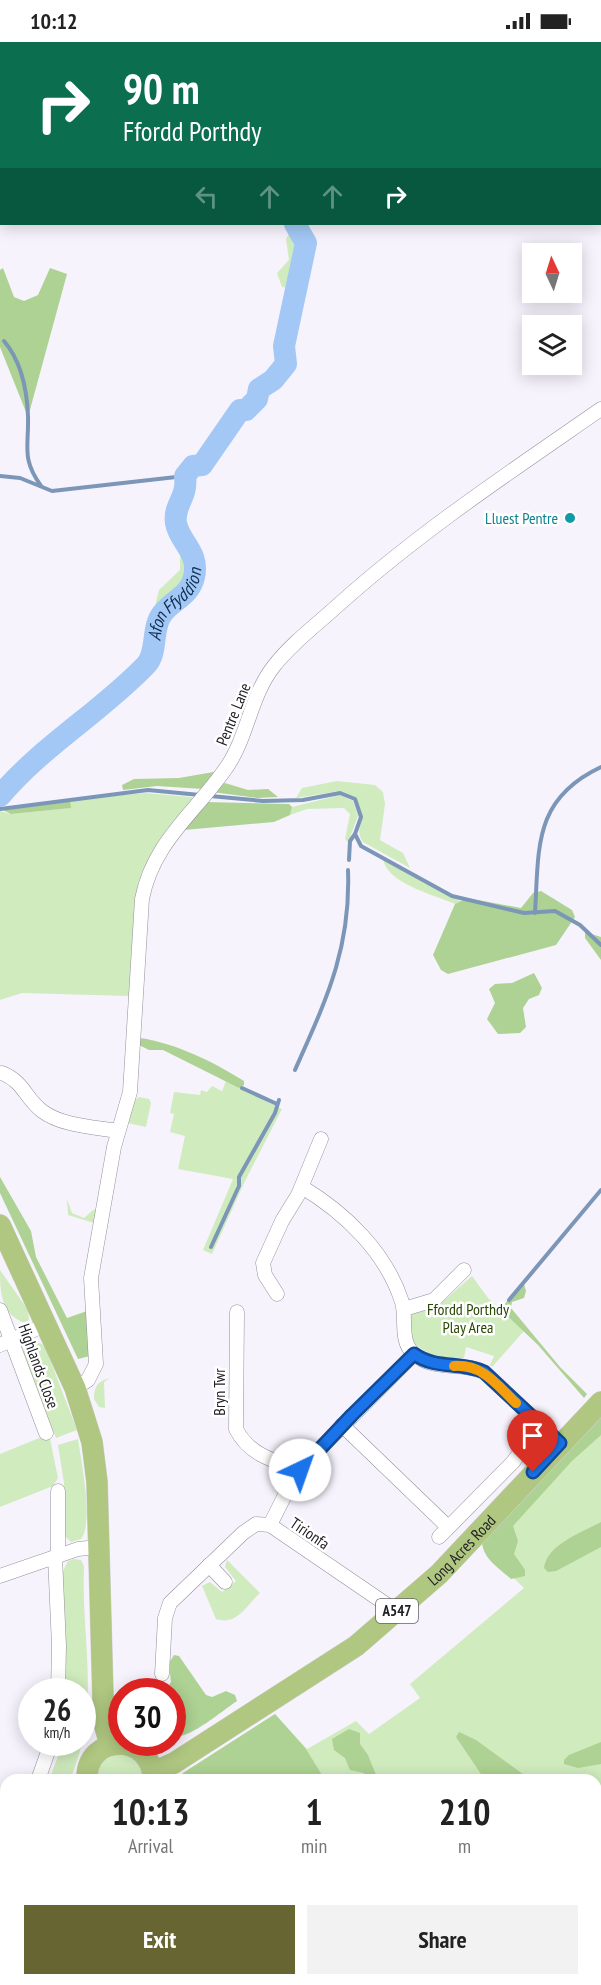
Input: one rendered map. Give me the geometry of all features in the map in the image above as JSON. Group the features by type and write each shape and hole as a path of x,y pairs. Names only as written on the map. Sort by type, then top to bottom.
{"main road":[{"path":"0,1225 75,1388 92,1442 97,1482 103,1707 108,1734"},
{"name":"Long Acres Road","path":"156,1774 357,1646 439,1574 601,1402"},
{"path":"88,1774 90,1761 100,1750 108,1746"},
{"path":"145,1756 150,1761 153,1774"}],"street":[{"name":"Pentre Lane","path":"75,1388 88,1380 96,1364 91,1278 118,1131 130,1092 142,899 147,875 166,843 239,747 260,687 273,666 371,575 440,521 601,410"},
{"path":"2,1073 14,1078 41,1110 51,1116 65,1122 118,1131"},
{"path":"278,1294 265,1275 263,1263 302,1186 321,1139"},
{"path":"302,1186 333,1208 366,1241 389,1273 404,1309 405,1336 414,1354 437,1365 473,1367 484,1372 560,1443"},
{"path":"404,1309 434,1300 464,1270"},
{"name":"Highlands Close","path":"0,1310 6,1342 46,1433"},
{"name":"Bryn Twr","path":"237,1311 236,1429 243,1442 251,1449 267,1458 300,1470"},
{"path":"6,1342 46,1324"},
{"path":"270,1525 300,1470 414,1354"},
{"path":"342,1425 444,1532 513,1462 540,1426"},
{"path":"58,1491 58,1678"},
{"name":"Tirionfa","path":"162,1674 165,1618 170,1603 249,1527 263,1523 270,1525 396,1611"},
{"path":"0,1576 78,1549 98,1547"},
{"path":"209,1565 225,1582"},
{"path":"40,1774 46,1756"}],"green space":[{"path":"291,231 301,238 294,284 289,288 282,287 277,273 289,260 286,239"},
{"path":"3,268 14,297 24,301 38,295 50,268 67,274 28,417 0,347 0,270"},
{"path":"183,547 187,547 190,556 191,571 188,584 179,595 157,613 155,606 159,590 180,570 180,551"},
{"path":"219,771 203,789 157,786 123,790 122,785 134,779 179,778"},
{"path":"337,781 375,785 383,792 385,804 380,840 403,853 410,868 363,842 359,832 361,817 359,805 355,798 339,791 296,798 302,788"},
{"path":"225,783 248,790 268,789 278,797 257,798 212,792"},
{"path":"145,793 191,797 195,800 167,829 138,883 129,996 22,993 0,1000 0,811 11,814 70,808 70,800"},
{"path":"340,795 353,801 358,816 348,842 345,839 350,814 344,808 307,809 290,815 292,807"},
{"path":"70,800 71,808 11,814 3,810"},
{"path":"206,802 289,804 292,807 290,815 274,822 184,830"},
{"path":"383,858 461,901 455,904 401,881 386,867"},
{"path":"541,891 572,910 575,917 556,945 448,974 441,970 433,955 455,904 467,898 521,908 533,893"},
{"path":"585,932 601,937 601,960 585,938"},
{"path":"534,973 542,988 539,995 529,999 523,1008 526,1027 520,1033 498,1034 487,1019 495,1003 489,989 495,984 512,983"},
{"path":"140,1038 167,1044 194,1054 244,1081 244,1085 239,1088 163,1050 149,1050 139,1045"},
{"path":"226,1081 282,1109 245,1181 212,1254 203,1250 233,1179 178,1169 185,1136 170,1132 174,1114 170,1113 174,1092 200,1095 201,1090 207,1092 212,1086 222,1091"},
{"path":"139,1097 149,1099 151,1103 146,1127 128,1123 135,1100"},
{"path":"0,1177 31,1231 36,1257 67,1318 87,1311 90,1356 78,1359 0,1193"},
{"path":"67,1199 72,1213 84,1218 93,1210 98,1209 94,1223 68,1215"},
{"path":"0,1270 28,1310 29,1320 25,1323 7,1309 2,1294"},
{"name":"Ffordd Porthdy Play Area","path":"472,1276 488,1298 524,1331 492,1367 490,1365 494,1356 466,1347 464,1358 443,1357 422,1349 409,1335 408,1325 412,1314 437,1307"},
{"path":"524,1284 526,1291 524,1298 512,1302 511,1308 560,1367 587,1394 584,1398 538,1345 501,1310 511,1295"},
{"path":"36,1342 42,1344 47,1352 77,1430 56,1438 23,1352 25,1346"},
{"path":"110,1378 104,1382 105,1408 99,1407 94,1399 96,1387 102,1381"},
{"path":"601,1412 601,1435 572,1461 513,1526 518,1541 514,1554 525,1570 525,1576 511,1579 488,1558 482,1542"},
{"path":"601,1424 601,1774 182,1774 275,1714 307,1749 356,1721 369,1734 420,1698 410,1684 524,1588 483,1548 581,1441"},
{"path":"49,1434 58,1478 53,1486 0,1507 0,1454"},
{"path":"78,1439 87,1506 85,1531 81,1539 71,1542 63,1534 64,1483 58,1445"},
{"path":"601,1522 601,1547 556,1571 548,1572 544,1568 552,1552 559,1546"},
{"path":"81,1560 84,1566 88,1678 64,1678 63,1571 68,1561"},
{"path":"227,1560 260,1593 241,1614 230,1620 223,1620 216,1619 202,1586 210,1582 222,1592 236,1581 225,1567"},
{"path":"174,1655 179,1656 206,1695 212,1697 226,1691 235,1695 237,1701 186,1734 186,1678 171,1678 169,1663"},
{"path":"275,1714 306,1749 321,1774 182,1774"},
{"path":"349,1729 360,1733 360,1744 368,1755 376,1774 350,1770 345,1758 334,1750 332,1739"},
{"path":"459,1732 476,1740 523,1774 481,1774 456,1737"},
{"path":"601,1742 601,1764 578,1768 564,1764 564,1760 569,1755"},
{"path":"58,1756 79,1756 72,1774 51,1774"},
{"path":"113,1756 128,1756 137,1762 143,1774 97,1774 103,1763"}],"waterway":[{"name":"Afon Ffyddion","path":"0,796 34,761 129,682 146,665 152,654 162,614 189,589 194,577 194,561 176,523 185,476 193,466 202,465 240,410 246,410 257,399 259,389 273,380 286,364 284,346 306,243 296,225"},
{"path":"4,341 15,358 22,376 27,406 28,460 41,486"},
{"path":"0,476 20,478 52,491 185,476"},
{"path":"535,913 540,846 551,810 563,794 579,780 601,767"},
{"path":"0,809 148,790 200,795"},
{"path":"210,796 263,801 303,800 340,793 355,799 361,817 355,834 361,846 452,896 524,913 555,911 580,925 601,945"},
{"path":"349,860 350,841 355,834"},
{"path":"295,1070 326,997 341,950 348,898 348,870"},
{"path":"242,1088 277,1104"},
{"path":"211,1247 239,1186 239,1177 275,1113 279,1100"},
{"path":"509,1300 601,1190"}],"slow traffic":[{"path":"454,1366 473,1367 484,1372 516,1403"}],"place":[{"name":"Lluest Pentre","path":"570,518"}],"route":[{"path":"300,1470 414,1354 424,1361 437,1365 473,1367 484,1372 554,1437 560,1443 533,1472"}]}
